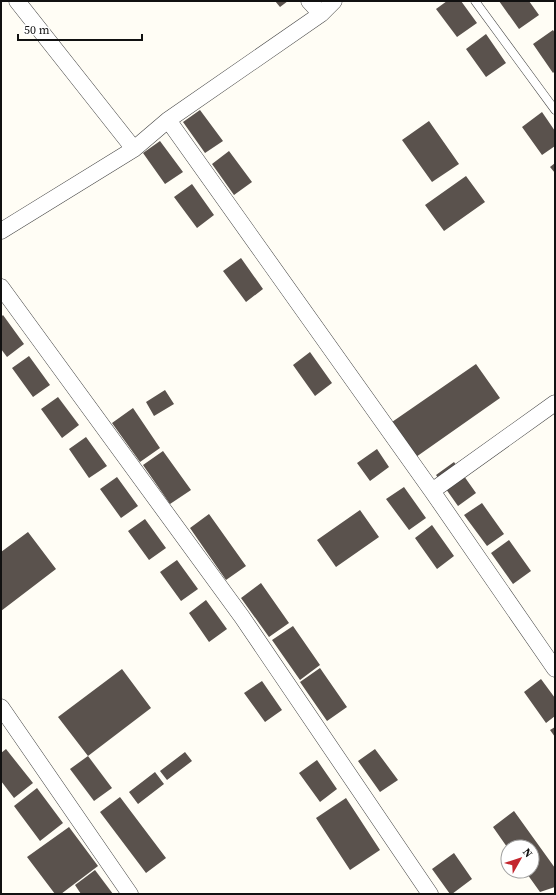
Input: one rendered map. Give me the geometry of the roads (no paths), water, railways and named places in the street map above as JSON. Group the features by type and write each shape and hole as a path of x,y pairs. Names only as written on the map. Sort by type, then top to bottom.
{"street":[{"path":"17,1 134,149"},
{"path":"309,1 321,14"},
{"path":"1,231 134,149 168,120 321,14 334,1"},
{"path":"168,120 432,491 555,669"},
{"path":"1,287 242,617 430,894"},
{"path":"432,491 555,403"},
{"path":"1,708 130,894"}],"lane":[{"path":"475,1 555,110"}]}
